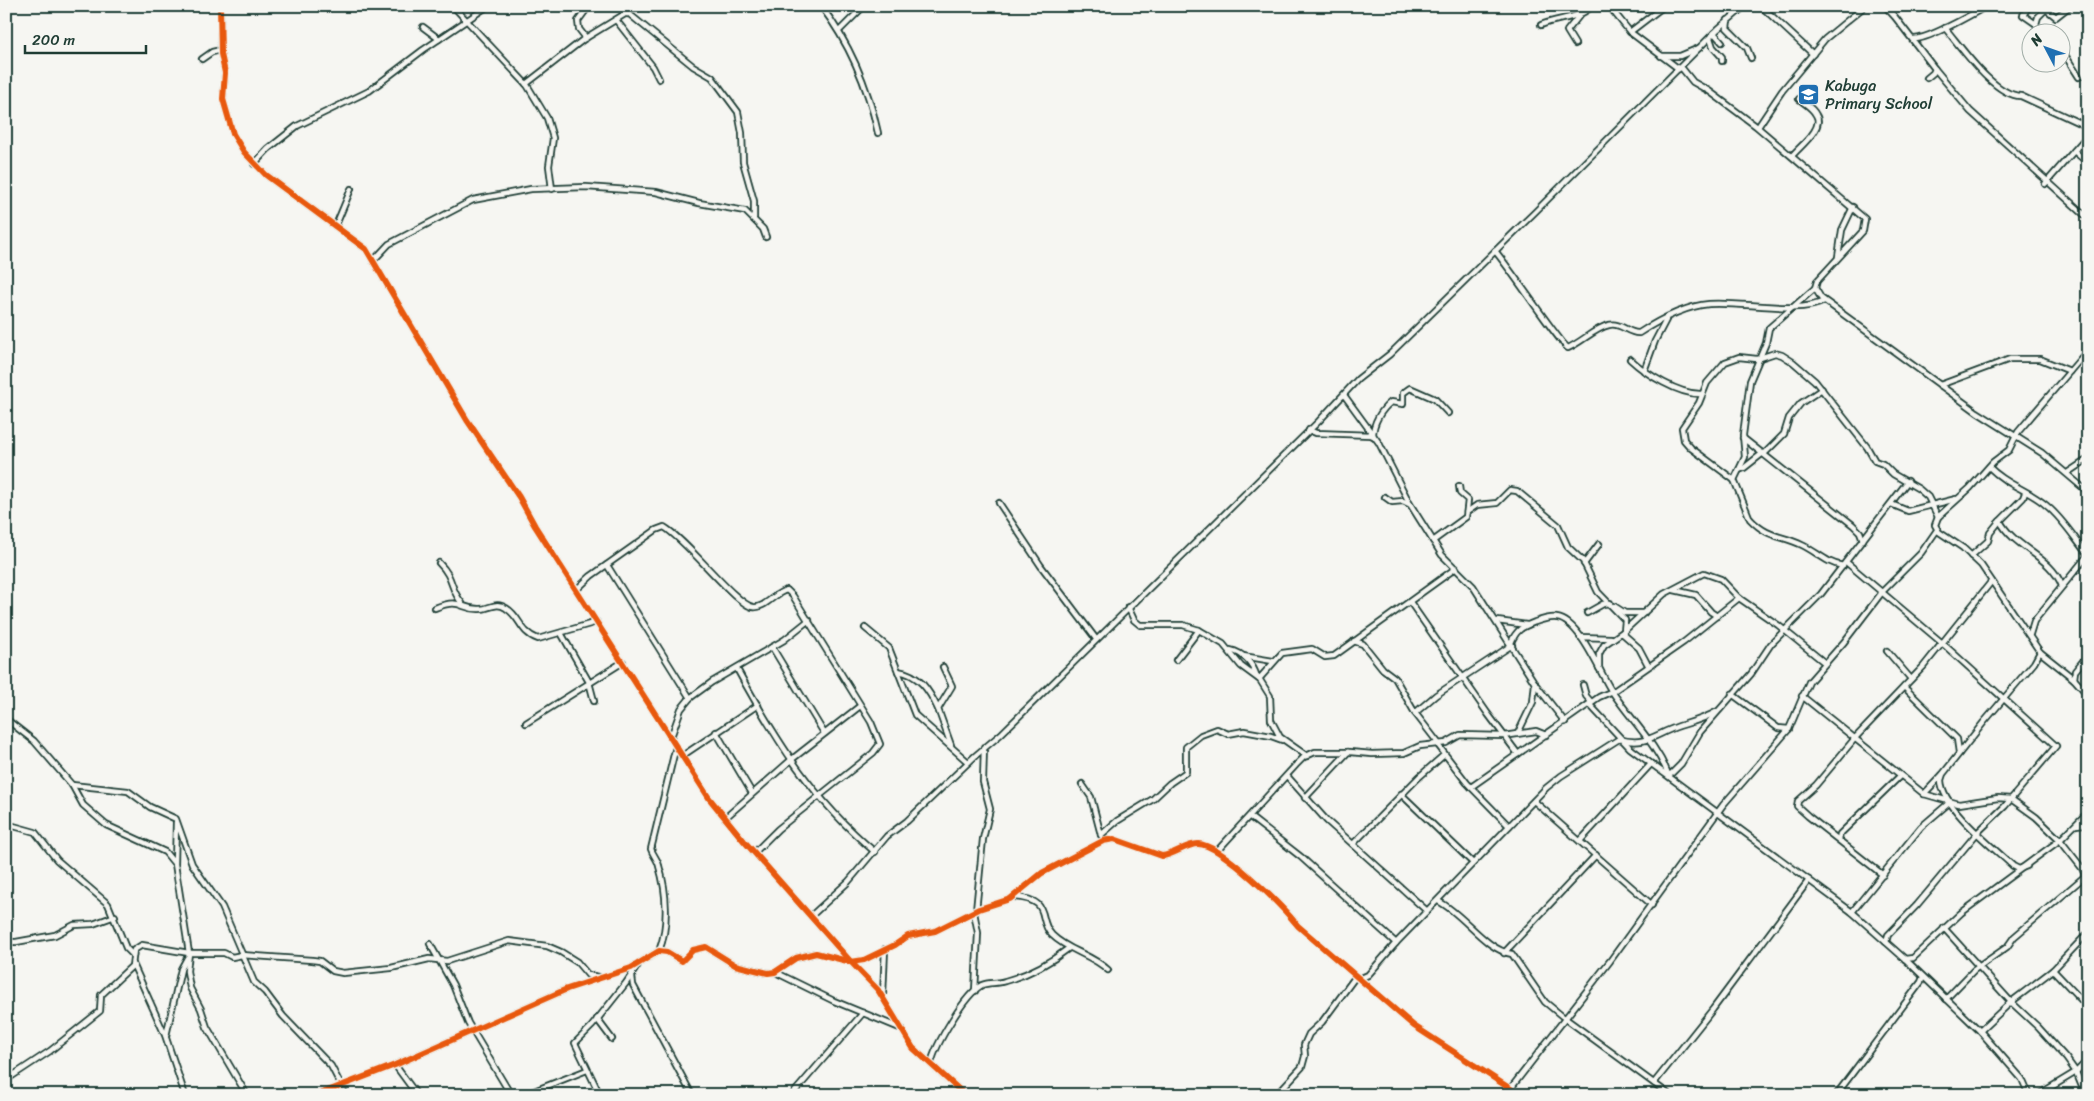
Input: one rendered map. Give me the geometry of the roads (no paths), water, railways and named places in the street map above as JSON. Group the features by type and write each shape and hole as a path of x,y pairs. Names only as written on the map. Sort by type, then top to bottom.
{"street":[{"path":"220,6 221,50 225,73 223,91 233,134 254,164 363,246 467,420 519,497 576,590 671,737 693,777 754,853 883,996 913,1048 965,1095"},
{"path":"453,6 526,84 551,126 553,138 549,166 552,189"},
{"path":"254,164 268,149 297,126 369,92 439,39 488,6"},
{"path":"586,38 579,29 578,21 589,6"},
{"path":"617,6 693,66 712,77 738,112 742,132 742,162 754,201 754,218"},
{"path":"526,84 586,38 638,6"},
{"path":"821,6 839,31 867,90 878,133"},
{"path":"839,31 864,6"},
{"path":"1575,44 1567,31 1580,15 1592,6"},
{"path":"1609,6 1630,32 1659,56 1680,68 1693,82 1732,107 1758,127 1865,219 1865,227 1824,272 1815,288 1792,306 1769,328 1766,342 1757,359 1750,381 1743,438 1745,457 1734,480"},
{"path":"1630,32 1664,6"},
{"path":"811,916 875,852 887,836 907,821 984,747 1009,726 1344,395 1390,354 1495,251 1630,114 1680,68 1714,33 1745,6"},
{"path":"1761,6 1813,54"},
{"path":"1758,127 1782,91 1824,39 1866,6"},
{"path":"1884,6 1913,39 1970,111 2046,183 2088,218"},
{"path":"1913,39 1919,39 1945,28 1987,6"},
{"path":"2029,6 2023,15 2033,22"},
{"path":"2037,22 2044,8 2053,16 2058,16 2070,6"},
{"path":"1542,25 1556,19 1580,15"},
{"path":"616,20 653,67 659,79"},
{"path":"1728,20 1727,28 1747,48 1750,58"},
{"path":"423,27 439,39"},
{"path":"1945,28 1980,70 2002,90 2014,96 2021,96 2088,127"},
{"path":"1714,33 1722,42"},
{"path":"1710,38 1713,48 1722,57 1722,62"},
{"path":"1659,56 1680,56 1702,46"},
{"path":"202,59 212,52 221,50"},
{"path":"2072,66 2079,76"},
{"path":"1927,78 1933,73 1935,68"},
{"path":"1792,156 1814,131 1818,121 1817,115 1798,99"},
{"path":"2046,183 2088,135"},
{"path":"2074,152 2088,163"},
{"path":"372,260 389,244 473,200 531,189 586,187 643,190 699,204 745,211 763,229 766,238"},
{"path":"336,225 351,189"},
{"path":"1838,258 1842,230 1853,207"},
{"path":"1495,251 1566,347 1609,324 1622,326 1636,333 1695,306 1712,303 1792,306 1816,305 1824,301"},
{"path":"1815,288 1824,301 1940,385 2067,473 2086,491 2088,497"},
{"path":"1644,371 1657,335 1667,319"},
{"path":"1511,1088 1652,905 1728,800 1789,729 1809,682 1844,642 1883,591 1920,553 1936,530 1935,522 1938,516 2009,450 2018,432 2088,350"},
{"path":"1843,566 1830,564 1806,547 1774,537 1754,524 1750,519 1734,480 1684,440 1682,428 1707,383 1729,360 1739,356 1757,359 1770,354 1782,355 1802,370 1822,389 1867,447 1875,462 1883,464 1893,474 1908,481 1928,497 1938,516"},
{"path":"1630,359 1644,371 1689,392 1702,394"},
{"path":"1940,385 2010,359 2040,359 2070,371"},
{"path":"1372,436 1374,426 1381,413 1391,402 1402,404 1403,393 1410,388 1435,398 1448,413"},
{"path":"1738,470 1764,454 1784,434 1790,418 1801,403 1822,389"},
{"path":"1344,395 1384,452 1410,504 1433,542 1447,561 1473,586 1535,683 1565,722"},
{"path":"1309,430 1316,433 1372,436"},
{"path":"1743,438 1853,526 1860,532 1863,540"},
{"path":"2067,473 2088,458"},
{"path":"1989,467 2008,484 2025,493 2032,494 2053,511 2088,555 2034,621 2030,634"},
{"path":"1669,776 1681,764 1700,732 1751,674 1771,644 1821,594 1908,481"},
{"path":"1433,542 1462,521 1467,512 1468,500 1460,494 1459,486"},
{"path":"1467,512 1477,505 1497,503 1510,490 1514,490 1558,525 1568,547 1584,564 1598,592 1625,620 1623,632"},
{"path":"1971,556 1988,541 1990,533 2023,498 2025,493"},
{"path":"1385,497 1392,502 1402,501 1410,504"},
{"path":"1891,504 1906,511 1958,499"},
{"path":"999,503 1041,566 1096,639"},
{"path":"2000,522 2014,538 2035,552 2044,564 2052,568 2062,586"},
{"path":"576,590 607,565 656,530 664,527 683,541 746,604 756,607 787,590 793,596 878,735 879,747 778,829 754,853"},
{"path":"1936,530 1963,548 1981,565 1991,582 2030,634 2040,652 2074,679 2088,695"},
{"path":"1584,564 1599,544"},
{"path":"1846,562 1883,591 2056,746 2011,799 1978,832 1924,898 1888,935 1886,942"},
{"path":"439,563 450,576 452,590 463,604"},
{"path":"607,565 690,698"},
{"path":"1258,678 1279,655 1290,651 1312,649 1329,658 1456,568"},
{"path":"1599,669 1601,648 1623,632 1659,598 1704,573 1721,579 1738,598 1825,662"},
{"path":"1882,875 1839,839 1810,818 1797,804 1911,679 1991,582"},
{"path":"1672,590 1696,595 1717,616"},
{"path":"1471,787 1605,693 1612,692 1717,616 1738,598"},
{"path":"1410,602 1518,754"},
{"path":"436,608 447,604 463,604 481,609 497,604 502,605 515,616 522,630 538,639 597,622"},
{"path":"1587,613 1603,604 1611,604 1625,613 1644,612"},
{"path":"1128,607 1134,620 1140,625 1183,625 1199,630 1243,656 1272,661"},
{"path":"1415,713 1462,677 1511,644 1517,631 1527,625 1556,618 1564,621 1580,637 1612,692 1650,740 1669,776"},
{"path":"671,737 681,709 690,698 712,682 772,647 808,620"},
{"path":"1497,621 1527,625"},
{"path":"865,628 889,648 915,715 968,762"},
{"path":"1176,660 1199,630"},
{"path":"1623,632 1639,648 1648,665"},
{"path":"561,633 589,682 594,701"},
{"path":"1580,637 1614,638"},
{"path":"1354,641 1363,644 1383,669 1395,678 1415,713 1444,755 1471,787 1510,826"},
{"path":"772,647 824,734"},
{"path":"1230,650 1241,666 1258,678"},
{"path":"1887,652 1911,679"},
{"path":"1924,794 1943,774 2034,663 2040,652"},
{"path":"2074,679 2075,671 2088,655"},
{"path":"1243,656 1252,666 1270,696 1272,723 1283,741"},
{"path":"526,723 623,662"},
{"path":"938,709 952,686 943,667"},
{"path":"737,669 791,760 818,796 827,807 875,852"},
{"path":"898,671 908,673 920,680 933,697 951,746"},
{"path":"1518,733 1533,702 1535,683"},
{"path":"1583,685 1586,696 1591,704 1619,739 1852,912 1905,959 1980,1031 2022,1079 2029,1095"},
{"path":"1904,687 1957,739 1964,742 1971,739"},
{"path":"1732,694 1778,728 1789,729"},
{"path":"1802,696 1854,740 1924,794 1949,803 1959,804 1998,798 2011,799 2036,817 2060,840 2082,868 2084,877 2088,882"},
{"path":"682,756 758,705"},
{"path":"725,818 791,760 860,706"},
{"path":"1276,1095 1302,1067 1306,1038 1322,1022 1357,978 1368,975 1473,863 1560,776 1619,739 1631,742 1650,740 1670,729 1705,719 1719,711"},
{"path":"6,719 34,741 72,785 83,804 106,825 165,852 175,864"},
{"path":"1101,835 1117,821 1153,799 1170,783 1186,772 1186,747 1201,735 1217,729 1228,734 1244,731 1271,736 1307,756"},
{"path":"1218,850 1307,756 1316,752 1404,753 1420,746 1438,744 1460,734 1504,736 1536,731 1546,735"},
{"path":"716,732 752,793"},
{"path":"1957,739 1960,753"},
{"path":"318,1095 395,1065 567,989 638,964 659,951 665,937 666,920 662,875 659,862 653,857 650,848 676,746"},
{"path":"975,991 978,933 975,911 983,839 990,810 983,782 984,747"},
{"path":"1305,798 1348,752"},
{"path":"1353,844 1401,794 1444,755"},
{"path":"1580,841 1651,764"},
{"path":"1943,774 1941,783 1949,803 2013,866 2019,869 2027,866"},
{"path":"1287,776 1305,798 1427,911"},
{"path":"1839,839 1840,834 1900,776"},
{"path":"1082,784 1091,797 1102,842"},
{"path":"72,785 128,791 148,806 176,820 192,864 222,907 254,982 330,1066 346,1095"},
{"path":"1401,794 1473,863"},
{"path":"1534,801 1652,905"},
{"path":"1852,912 1926,822 1949,803"},
{"path":"1905,959 1912,958 1967,908 2027,866 2060,840 2088,812"},
{"path":"1250,817 1301,857 1396,943"},
{"path":"176,820 175,864 188,954 187,971 191,990 201,1009 207,1027 247,1095"},
{"path":"6,821 10,825 35,832 57,860 110,906 126,948 133,955"},
{"path":"2076,825 2084,824 2088,826"},
{"path":"775,972 796,958 816,953 851,962 864,960 908,936 943,928 975,911 1013,897 1042,873 1102,842 1114,839 1165,856 1196,844 1218,850 1284,908 1298,926 1418,1029 1520,1095"},
{"path":"1504,953 1596,855"},
{"path":"1946,999 1978,966 2007,947 2014,937 2084,877"},
{"path":"1654,1083 1713,1009 1809,880"},
{"path":"1013,897 1028,899 1040,906 1049,932 1069,948 1095,960 1108,970"},
{"path":"1438,901 1457,913 1499,951 1515,958 1546,1002 1566,1019 1670,1095"},
{"path":"6,942 12,943 55,935 74,925 93,924 115,916"},
{"path":"1944,928 2011,1002 2038,1027 2076,1072 2086,1094 2076,1095"},
{"path":"2087,934 2088,944"},
{"path":"1980,1031 2011,1002 2053,970 2087,934"},
{"path":"185,1095 166,1040 133,964 133,955 139,946 150,944 188,954 224,954 232,957 242,955 318,961 333,971 344,973 391,968 423,960 447,961 503,941 527,942 547,946 571,957 592,977 605,977"},
{"path":"430,944 453,985 473,1031 511,1095"},
{"path":"659,951 667,952 682,961 693,950 706,947 742,968 775,972 902,1029"},
{"path":"931,1064 944,1033 962,1005 975,991 985,984 1005,981 1051,962 1069,948"},
{"path":"883,996 885,949"},
{"path":"166,1040 181,969 188,954"},
{"path":"6,1080 44,1056 100,1011 101,995 133,964"},
{"path":"600,1095 575,1043 597,1019 632,975 638,964"},
{"path":"2053,970 2088,1007"},
{"path":"632,975 633,985 692,1095"},
{"path":"1836,1095 1915,990 1922,977"},
{"path":"792,1095 863,1013"},
{"path":"597,1019 612,1039"},
{"path":"2038,1095 2076,1072 2088,1060"},
{"path":"395,1065 417,1095"},
{"path":"524,1095 587,1070"}],"place":[{"name":"Kabuga Primary School","path":"1809,94"}]}
